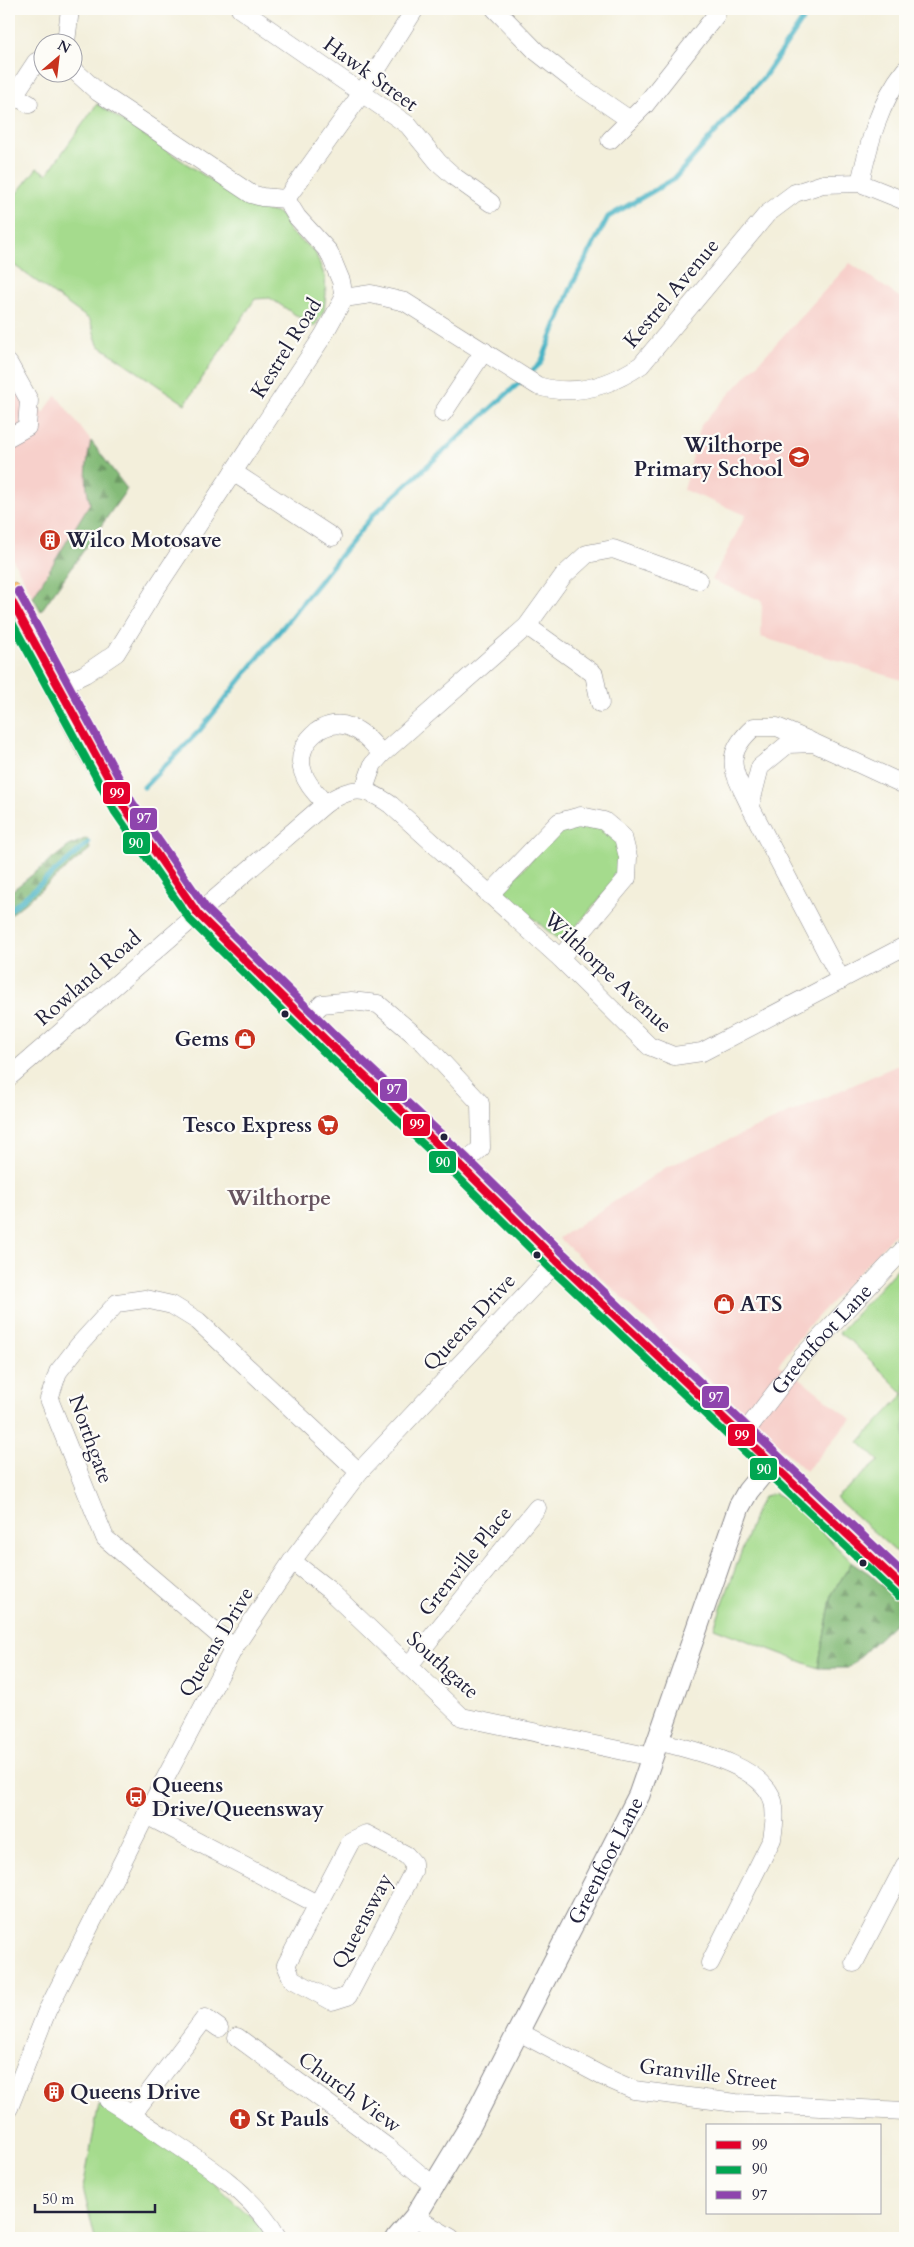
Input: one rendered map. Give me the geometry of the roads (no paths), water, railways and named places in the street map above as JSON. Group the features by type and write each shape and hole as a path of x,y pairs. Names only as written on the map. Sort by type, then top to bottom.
{"highway":[{"path":"9,596 89,746 124,807 198,914 305,1020 461,1166 556,1261 905,1588"}],"street":[{"path":"67,32 70,9"},
{"name":"Hawk Street","path":"240,9 408,125 438,162 456,178 491,203"},
{"path":"82,78 98,92 251,194 262,197 286,198 362,93 415,9"},
{"path":"495,9 537,52 579,85 630,120"},
{"path":"610,140 660,87 716,15"},
{"path":"17,100 32,70"},
{"path":"860,183 869,143 882,108 905,70"},
{"name":"Kestrel Avenue","path":"344,298 371,294 405,302 538,386 553,390 592,388 626,375 647,358 768,214 795,194 823,184 860,183 905,201"},
{"name":"Kestrel Road","path":"58,687 85,674 116,653 150,598 323,336 344,298 341,280 329,252 297,217 286,198"},
{"path":"442,412 484,351"},
{"path":"9,364 29,400 27,427 9,437"},
{"path":"233,472 332,537"},
{"path":"198,914 326,804 351,790 364,790 373,764 382,754 526,626 563,576 587,554 613,549 699,580"},
{"path":"526,626 594,674 600,703"},
{"path":"326,804 306,782 302,770 301,757 305,745 312,735 323,728 335,724 348,726 360,731 382,754"},
{"path":"841,980 733,771 735,751 742,737 754,727 777,726 905,785"},
{"path":"750,806 760,767 788,744 814,743"},
{"name":"Wilthorpe Avenue","path":"364,790 392,805 560,958 649,1046 674,1056 702,1052 905,946"},
{"path":"489,895 559,822 581,816 604,821 622,838 628,857 627,878 560,958"},
{"name":"Rowland Road","path":"9,1077 198,914"},
{"path":"305,1020 322,1004 351,1001 378,1004 424,1043 480,1102 481,1148 461,1166"},
{"name":"Greenfoot Lane","path":"743,1435 803,1356 905,1248"},
{"name":"Queens Drive","path":"11,2097 48,2011 146,1815 234,1648 292,1561 359,1472 556,1261"},
{"name":"Northgate","path":"234,1648 105,1538 49,1399 58,1372 79,1345 117,1303 145,1299 172,1305 198,1321 359,1472"},
{"name":"Greenfoot Lane","path":"396,2238 415,2217 470,2126 639,1795 739,1507 748,1491 771,1463"},
{"name":"Grenville Place","path":"409,1665 536,1508"},
{"name":"Southgate","path":"292,1561 329,1590 462,1717 655,1749 710,1756 747,1771 762,1784 772,1798 776,1818 772,1839 710,1963"},
{"path":"146,1815 317,1904"},
{"name":"Queensway","path":"366,1834 406,1855 413,1862 413,1872 348,1996 332,2001 292,1979 286,1965 317,1904 350,1841 366,1834"},
{"path":"854,1963 905,1865"},
{"path":"132,2115 205,2018 219,2028"},
{"name":"Granville Street","path":"519,2032 602,2076 634,2090 736,2103 905,2112"},
{"name":"Church View","path":"237,2037 387,2147 434,2186"},
{"path":"108,2100 193,2154 248,2200 270,2224 278,2238"},
{"path":"415,2217 451,2238"}],"waterway":[{"path":"144,787 200,730 373,515 541,363 573,283 608,217 674,179 764,77 810,9"},
{"path":"9,911 88,843"}],"place":[{"name":"Wilthorpe Primary School","path":"799,457"},
{"name":"Wilco Motosave","path":"50,540"},
{"name":"Gems","path":"245,1039"},
{"name":"Tesco Express","path":"328,1125"},
{"name":"ATS","path":"724,1304"},
{"name":"Queens Drive/Queensway","path":"136,1797"},
{"name":"Queens Drive","path":"54,2092"},
{"name":"St Pauls","path":"240,2119"}],"district":[{"name":"Wilthorpe","path":"279,1197"}]}
